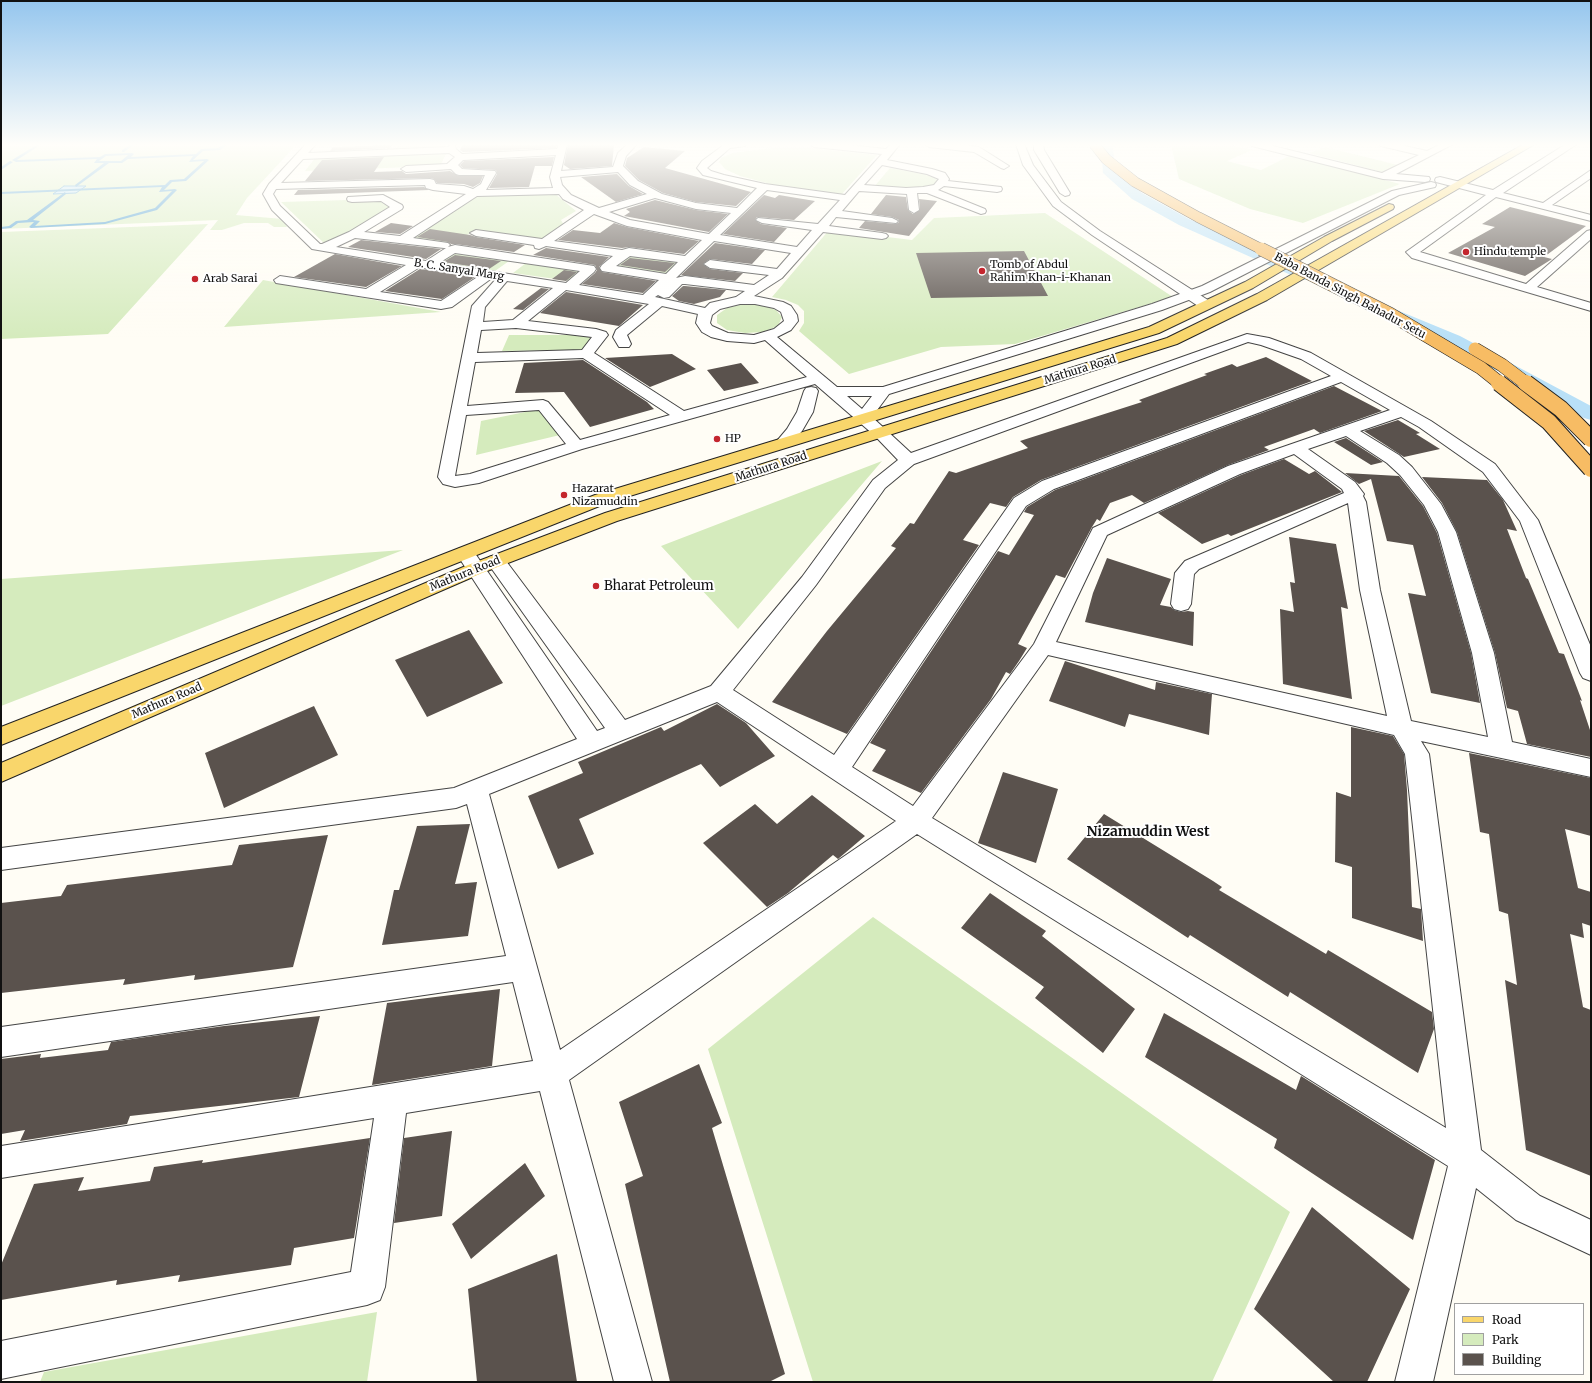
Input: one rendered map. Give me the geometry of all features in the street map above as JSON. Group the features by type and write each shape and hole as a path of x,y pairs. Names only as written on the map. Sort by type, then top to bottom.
{"highway":[{"name":"Baba Banda Singh Bahadur Setu","path":"1183,209 1390,314 1481,368 1549,422 1591,469"},
{"name":"Baba Banda Singh Bahadur Setu","path":"1203,209 1411,312"},
{"path":"1464,342 1502,365 1561,409 1591,439"}],"main road":[{"name":"Mathura Road","path":"1,773 470,561 601,499 855,420 1154,330 1206,297 1224,297 1249,285 1328,239 1386,209"},
{"name":"Mathura Road","path":"1,736 470,561 496,561 611,517 1172,341 1262,297 1415,209"}],"street":[{"name":"B. C. Sanyal Marg","path":"278,209 316,247 322,249 566,286 707,312"},
{"path":"322,249 353,234 395,209"},
{"path":"403,239 449,209"},
{"path":"590,209 627,222 655,229 712,238 736,246 796,255"},
{"path":"280,280 441,305 447,304 496,276 544,242 580,223 595,211 604,209"},
{"path":"718,209 739,211"},
{"path":"653,301 668,278 742,209"},
{"path":"740,300 776,275 838,209"},
{"path":"974,209 980,211"},
{"path":"1063,209 1096,234 1188,284"},
{"path":"1078,209 1094,223 1206,297 1229,277 1364,209"},
{"path":"1474,209 1413,253 1591,306"},
{"path":"1555,209 1591,218"},
{"path":"1565,209 1591,215"},
{"path":"834,213 892,221"},
{"path":"821,214 868,214"},
{"path":"762,220 882,236"},
{"path":"610,229 630,231 655,229"},
{"path":"1528,288 1591,233"},
{"path":"353,234 444,245"},
{"path":"476,234 544,242 623,254 633,252 688,260"},
{"path":"367,294 454,249 590,269 516,324"},
{"path":"623,254 606,268 668,278"},
{"path":"710,264 776,275"},
{"path":"770,302 776,275"},
{"path":"496,276 479,306 460,411 446,477 449,480 462,481 474,479 576,446 810,384"},
{"path":"624,344 620,337 621,333 653,301 681,280 756,290"},
{"path":"768,336 810,384 833,392 884,391 1157,307 1188,284"},
{"path":"740,300 770,302 786,309 790,315 790,321 786,327 768,336 749,339 727,337 707,329 703,323 703,317 707,312 715,306 740,300"},
{"path":"476,326 516,324 601,335 586,354"},
{"path":"749,339 810,384 872,435 908,460"},
{"path":"1,859 456,798 718,692 809,581 879,484 908,460 1242,339 1257,339 1306,356 1425,424 1489,468 1529,520 1591,673"},
{"path":"469,358 586,354 683,417"},
{"path":"837,770 1020,502 1048,485 1342,377"},
{"path":"784,442 794,431 805,412 810,384"},
{"path":"855,420 884,391"},
{"path":"833,392 855,420"},
{"path":"460,411 543,405 576,446"},
{"path":"1,1162 392,1098 551,1074 916,821 1043,647 1098,532 1234,470 1402,411"},
{"path":"1348,430 1393,459 1406,471 1432,504 1447,532 1468,598 1483,653 1502,749"},
{"path":"1296,448 1349,486 1355,494 1370,590 1402,728 1417,754 1466,1159 1414,1382"},
{"path":"1181,604 1185,573 1192,565 1355,494"},
{"path":"470,561 592,742"},
{"path":"496,561 620,731"},
{"path":"1043,647 1402,728 1591,768"},
{"path":"718,692 916,821 1466,1159 1528,1208 1591,1238"},
{"path":"476,790 632,1382"},
{"path":"1,1042 523,967"},
{"path":"1,1360 367,1287 392,1098"}],"green space":[{"path":"1,209 240,209 236,215 283,219 287,227 274,227 268,223 244,223 222,230 210,230 218,220 1,229"},
{"path":"288,209 394,209 325,244"},
{"path":"454,209 573,209 576,211 561,220 565,227 545,239 534,240 473,232 449,243 410,238"},
{"path":"1249,209 1339,209 1303,223"},
{"path":"1045,213 1173,297 1015,344 941,347 849,374 799,331 804,323 804,311 798,305 786,300 772,297 829,230 912,240 934,218"},
{"path":"208,224 108,334 1,339 1,232"},
{"path":"455,253 509,261 495,271 441,263"},
{"path":"632,254 681,261 667,274 617,267"},
{"path":"526,263 582,271 570,281 513,273"},
{"path":"263,280 441,312 224,327"},
{"path":"744,304 762,305 776,310 782,317 778,326 763,332 745,333 727,330 717,323 717,315 727,308"},
{"path":"509,335 591,335 586,350 502,351"},
{"path":"540,409 560,435 476,455 481,421"},
{"path":"882,461 738,629 661,546"},
{"path":"403,550 1,706 1,579"},
{"path":"873,917 1290,1212 1212,1382 813,1382 708,1049"},
{"path":"377,1312 367,1382 40,1382 44,1372"}],"building":[{"path":"626,209 690,209 728,214 709,232 624,216 630,212"},
{"path":"750,209 807,209 794,220 757,217 755,220 761,224 787,228 774,242 723,234"},
{"path":"875,209 908,209 913,214 920,210 920,209 931,209 909,236 859,228 865,221 896,224 899,222 899,220 892,217 871,214"},
{"path":"1507,209 1516,209 1586,226 1544,257 1552,259 1525,276 1448,253 1495,227 1482,224"},
{"path":"391,223 413,226 400,234 375,232"},
{"path":"614,223 627,227 699,241 684,254 558,240 573,230 600,233"},
{"path":"430,229 525,245 514,252 451,244 448,242 417,237"},
{"path":"361,240 441,249 426,259 348,247"},
{"path":"715,243 765,250 752,264 710,259 703,264 710,269 743,273 735,281 681,275"},
{"path":"546,248 609,257 599,267 602,272 656,281 643,293 582,284 595,273 597,270 595,265 533,255"},
{"path":"1024,251 1048,296 931,298 916,253"},
{"path":"335,254 402,266 366,287 294,277"},
{"path":"455,255 501,261 489,269 443,262"},
{"path":"630,258 675,263 665,272 620,265"},
{"path":"420,269 475,277 442,299 385,291"},
{"path":"564,270 577,272 566,281 552,279"},
{"path":"683,286 726,290 720,297 694,304 679,301 672,296"},
{"path":"541,288 549,289 523,310 513,309"},
{"path":"566,292 643,305 619,326 540,313"},
{"path":"672,354 696,369 650,387 605,358"},
{"path":"1266,357 1312,381 1041,480 1013,497 1006,507 990,503 963,540 979,545 847,734 772,702 827,631 896,548 891,546 910,523 914,524 949,471 956,473 1028,448 1020,441 1142,402 1139,400 1207,375 1204,374 1232,364 1237,367"},
{"path":"583,360 647,402 654,409 590,427 564,392 515,393 524,363"},
{"path":"741,363 759,383 724,391 707,370"},
{"path":"1334,386 1382,411 1320,433 1314,429 1264,447 1269,450 1228,465 1144,503 1132,495 1110,503 1100,521 1097,519 1092,527 1065,578 1056,575 1018,644 1027,648 1019,661 1010,674 1006,672 991,699 921,793 872,771 886,750 870,743 998,551 1009,555 1034,515 1024,512 1027,507 1055,490"},
{"path":"1398,420 1420,433 1416,434 1440,449 1404,457 1364,431"},
{"path":"1346,438 1383,462 1371,465 1334,442"},
{"path":"1284,459 1309,474 1315,471 1342,492 1231,536 1228,534 1202,544 1158,513 1241,475"},
{"path":"1345,473 1399,476 1423,506 1437,533 1471,653 1480,703 1431,693 1408,593 1426,596 1413,545 1387,541 1371,479 1359,484"},
{"path":"1422,477 1487,480 1503,500 1517,531 1507,529 1526,578 1528,579 1559,653 1564,654 1582,701 1580,700 1591,733 1591,757 1527,744 1518,711 1507,708 1495,653 1457,532 1442,503"},
{"path":"1289,537 1336,544 1348,609 1341,607 1352,699 1283,684 1280,609 1294,612 1290,582 1295,583"},
{"path":"1107,558 1171,579 1160,605 1171,607 1174,610 1181,612 1194,612 1193,646 1085,622 1093,593"},
{"path":"469,630 503,683 427,717 395,660"},
{"path":"1065,661 1155,690 1156,682 1212,694 1209,735 1129,714 1125,727 1049,701"},
{"path":"717,704 746,723 775,756 720,787 701,764 579,819 594,854 558,869 528,796 583,773 578,762 661,727 664,731"},
{"path":"314,706 338,755 224,808 205,753"},
{"path":"1351,727 1393,736 1404,754 1412,907 1421,909 1423,941 1352,918 1352,867 1335,862 1336,792 1351,797"},
{"path":"1469,753 1591,778 1591,836 1565,829 1578,888 1591,892 1591,926 1582,923 1584,938 1570,934 1583,1007 1591,1010 1591,1176 1526,1150 1505,980 1517,985 1508,914 1499,911 1489,834 1480,832"},
{"path":"1003,772 1058,789 1036,863 978,843"},
{"path":"812,795 865,836 838,859 833,855 788,893 767,907 703,843 755,804 777,824"},
{"path":"1104,814 1222,887 1219,890 1326,954 1328,950 1432,1012 1434,1029 1418,1073 1290,992 1288,997 1190,935 1188,938 1067,859"},
{"path":"470,824 455,884 477,882 468,936 382,945 394,890 399,890 417,826"},
{"path":"328,835 293,967 194,980 195,975 123,985 125,979 1,993 1,903 61,896 67,885 232,865 239,845"},
{"path":"990,893 1046,931 1042,936 1135,1009 1103,1053 1035,998 1044,987 961,928"},
{"path":"500,989 492,1066 372,1085 387,1003"},
{"path":"1164,1013 1296,1090 1301,1076 1435,1160 1413,1240 1274,1148 1277,1139 1145,1057"},
{"path":"320,1016 299,1097 130,1116 127,1124 20,1141 25,1130 1,1134 1,1059 41,1054 40,1058 108,1050 111,1042 224,1026"},
{"path":"699,1064 722,1123 712,1128 785,1374 769,1382 670,1382 625,1184 643,1176 619,1102"},
{"path":"452,1131 442,1216 394,1223 404,1138"},
{"path":"370,1138 354,1238 294,1248 291,1265 178,1282 180,1275 116,1285 117,1280 1,1300 1,1265 34,1184 84,1177 78,1191 150,1181 154,1167 203,1160 202,1163"},
{"path":"525,1163 545,1196 471,1259 452,1224"},
{"path":"1312,1207 1410,1289 1367,1382 1334,1382 1254,1309"},
{"path":"557,1254 577,1382 477,1382 468,1289"}],"waterway":[{"path":"29,221 45,209"},
{"path":"1,228 10,227 17,222 38,221 31,227 105,223 156,209"},
{"path":"1160,209 1184,222 1308,277"},
{"path":"1392,313 1454,340 1591,414"}],"place":[{"name":"Hindu temple","path":"1466,252"},
{"name":"Tomb of Abdul Rahim Khan-i-Khanan","path":"982,271"},
{"name":"Arab Sarai","path":"195,279"},
{"name":"HP","path":"717,439"},
{"name":"Hazarat Nizamuddin","path":"564,495"},
{"name":"Bharat Petroleum","path":"596,586"}],"district":[{"name":"Nizamuddin West","path":"1148,832"}]}
